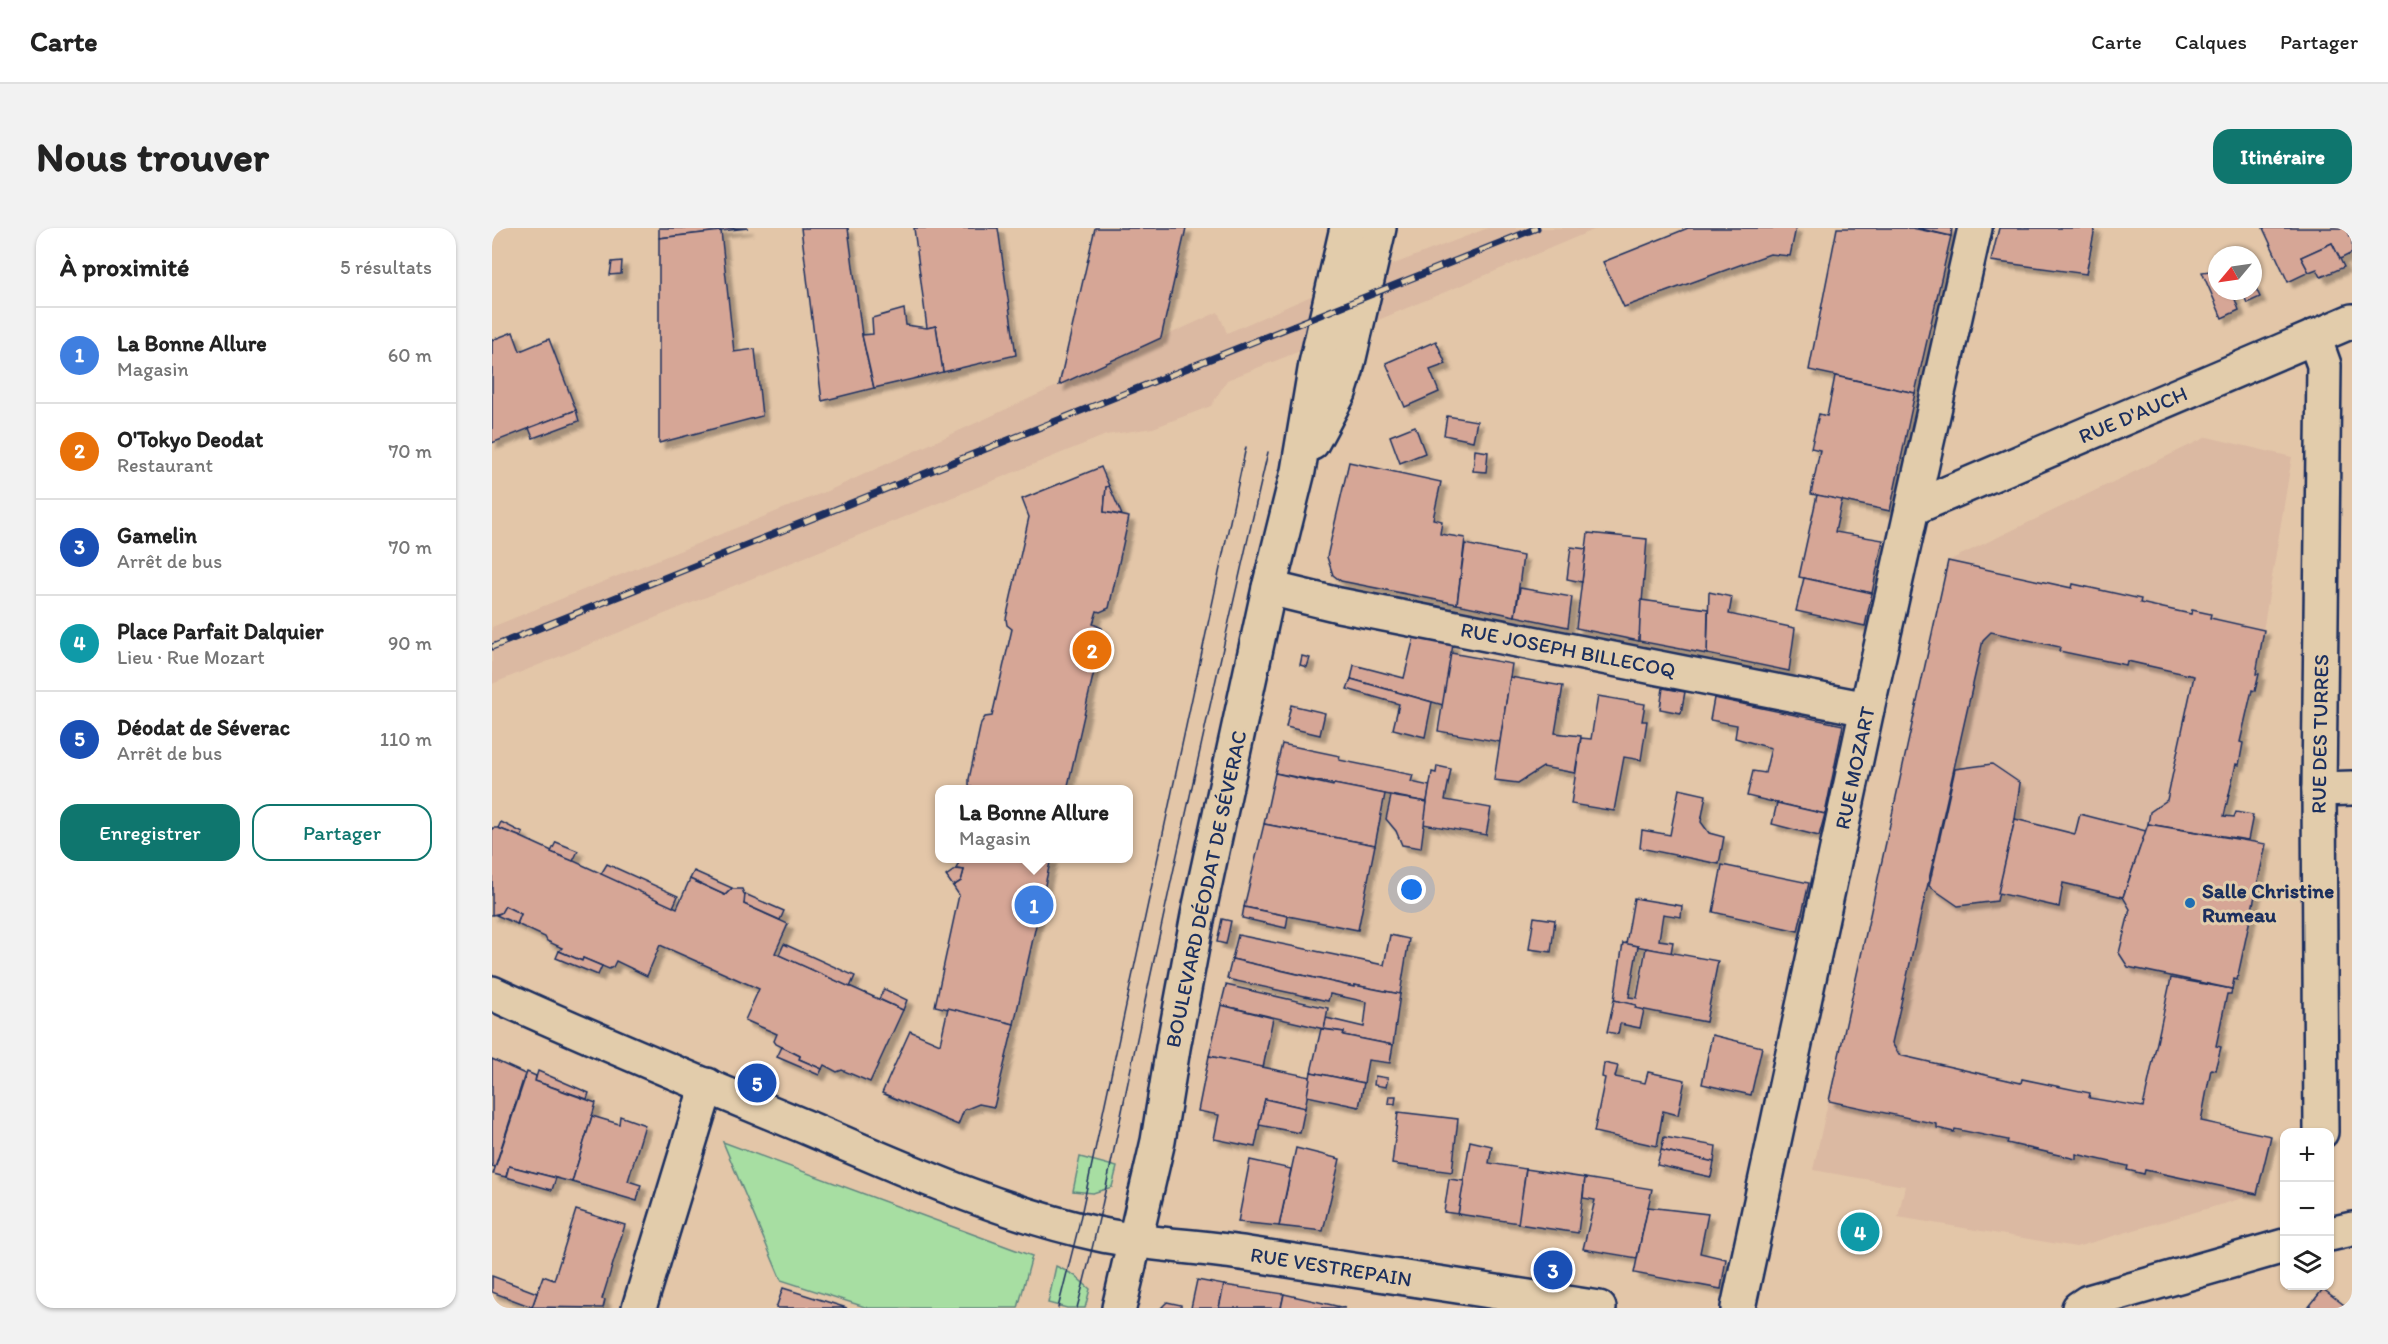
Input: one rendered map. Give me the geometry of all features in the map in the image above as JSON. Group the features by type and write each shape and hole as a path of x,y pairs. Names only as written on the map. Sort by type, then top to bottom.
{"street":[{"name":"BOULEVARD DÉODAT DE SÉVERAC","path":"1119,1308 1158,1141 1185,978 1269,588 1298,471 1316,364 1347,228"},
{"name":"BOULEVARD DÉODAT DE SÉVERAC","path":"1298,471 1339,393 1379,228"},
{"name":"RUE MOZART","path":"1738,1308 1975,228"},
{"name":"RUE D'AUCH","path":"1913,508 2352,321"},
{"name":"RUE DES TURRES","path":"2314,337 2324,365 2319,789 2321,1128"},
{"name":"RUE JOSEPH BILLECOQ","path":"1269,588 1339,605 1868,709"},
{"path":"2319,789 2352,788"},
{"name":"RUE VESTREPAIN","path":"492,993 585,1036 1010,1210 1097,1234 1133,1241 1220,1250 1599,1308"},
{"path":"639,1308 707,1085"},
{"path":"2334,1233 2352,1228"},
{"path":"2079,1308 2088,1302 2280,1247"}],"shaded area":[{"path":"1488,228 1598,228 1227,380 1211,406 1153,428 1106,435 492,684 492,627 832,489 1218,312 1227,333 1318,293"},
{"path":"2207,437 2292,457 2256,673 2259,674 2255,691 2252,691 2241,742 2243,743 2239,765 2236,765 2224,816 2234,817 2236,812 2253,815 2248,840 2266,844 2237,979 2234,979 2215,1070 2211,1069 2201,1121 2271,1136 2257,1194 2076,1247 1898,1217 1905,1186 1813,1170 1948,561"}],"green space":[{"path":"723,1142 1032,1256 1018,1308 868,1308 781,1280"},
{"path":"1080,1157 1117,1167 1112,1187 1093,1193 1073,1191"},
{"path":"1056,1266 1074,1275 1090,1289 1085,1308 1067,1308 1048,1303"}],"building":[{"path":"659,228 748,228 659,238"},
{"path":"801,228 848,228 862,335 874,388 822,401"},
{"path":"914,228 998,228 1016,355 943,372 936,326 927,328"},
{"path":"1095,228 1186,228 1161,338 1059,385"},
{"path":"1688,228 1796,228 1790,256 1770,254 1624,307 1603,262"},
{"path":"1837,228 1912,228 1951,236 1915,393 1809,370"},
{"path":"1917,228 1952,228 1951,236"},
{"path":"1999,228 2095,228 2086,274 1991,261"},
{"path":"2263,228 2346,228 2349,236 2352,235 2352,253 2340,259 2332,243 2301,257 2309,272 2288,282"},
{"path":"721,231 734,352 755,349 762,416 659,443 659,238"},
{"path":"2332,243 2344,267 2321,277 2317,269 2309,272 2301,257"},
{"path":"622,261 621,274 610,275 612,262"},
{"path":"2208,271 2208,286 2202,272"},
{"path":"2214,300 2235,300 2239,310 2222,318"},
{"path":"904,309 906,325 927,328 936,326 943,372 874,388 862,335 873,334 872,318"},
{"path":"513,332 520,351 549,339 576,410 492,443 492,340"},
{"path":"1436,341 1446,364 1430,370 1439,392 1405,407 1386,363"},
{"path":"1835,376 1915,393 1890,511 1811,494 1820,450 1811,448 1819,414 1827,416"},
{"path":"576,410 579,421 533,438 529,428"},
{"path":"1447,416 1477,421 1473,441 1444,435"},
{"path":"1415,426 1425,453 1400,463 1390,436"},
{"path":"1475,450 1488,452 1486,472 1473,471"},
{"path":"1349,462 1441,482 1433,519 1442,521 1440,534 1465,538 1457,604 1341,581 1333,575 1327,557"},
{"path":"1101,467 1109,486 1106,487 1104,512 1129,517 1109,608 1097,611 1093,624 1102,628 1103,632 1068,785 969,785 981,723 985,717 992,716 1012,629 1007,625 1006,619 1029,517 1022,499"},
{"path":"1109,486 1122,515 1104,512 1106,487"},
{"path":"1817,495 1842,500 1835,532 1883,540 1872,593 1799,577"},
{"path":"1588,533 1647,539 1639,641 1576,628"},
{"path":"1465,544 1523,556 1515,616 1457,604"},
{"path":"1571,547 1586,549 1582,582 1567,579"},
{"path":"1948,561 2072,588 2073,584 2141,599 2140,603 2191,614 2192,610 2211,614 2210,618 2264,630 2256,674 2259,674 2255,691 2252,690 2240,742 2243,743 2239,765 2236,764 2224,816 2234,817 2236,812 2253,815 2248,840 2148,824 2150,812 2167,800 2194,676 2127,661 2126,665 2059,651 2060,647 1991,632 1983,640 1892,1043 1899,1055 2021,1083 2022,1079 2090,1093 2089,1098 2143,1107 2171,978 2232,989 2231,994 2227,994 2216,1046 2221,1047 2215,1070 2211,1069 2201,1121 2271,1136 2257,1194 2145,1170 2144,1174 2127,1170 2128,1166 2076,1154 2076,1159 2007,1143 2008,1140 1955,1129 1954,1132 1937,1128 1937,1124 1829,1101"},
{"path":"1804,578 1872,593 1865,626 1796,611"},
{"path":"1520,588 1572,597 1568,627 1515,616"},
{"path":"1709,592 1732,597 1729,614 1795,628 1789,671 1707,654"},
{"path":"1641,600 1708,609 1707,654 1639,641"},
{"path":"1414,637 1453,644 1443,705 1351,679 1354,665 1404,678"},
{"path":"1451,653 1512,664 1500,742 1438,731"},
{"path":"1302,656 1310,658 1307,667 1300,665"},
{"path":"1510,677 1563,686 1555,733 1581,736 1575,773 1543,767 1518,783 1494,780"},
{"path":"1351,679 1432,702 1425,737 1393,729 1399,704 1347,689"},
{"path":"1663,688 1685,692 1681,713 1660,709"},
{"path":"1598,696 1645,704 1642,721 1647,721 1641,760 1624,757 1614,811 1571,804 1581,738 1591,739"},
{"path":"1714,698 1843,725 1825,814 1747,796 1753,771 1765,773 1771,748 1735,738 1737,725 1710,720"},
{"path":"1291,705 1325,713 1320,735 1286,727"},
{"path":"1282,744 1340,756 1339,760 1413,775 1411,782 1430,786 1427,802 1275,773"},
{"path":"1992,764 2020,783 2015,819 1997,901 1958,906 1929,886 1955,769"},
{"path":"1437,766 1451,769 1445,800 1491,808 1486,835 1423,824 1432,772 1436,773"},
{"path":"1275,773 1333,786 1334,784 1385,794 1375,845 1264,824"},
{"path":"1679,789 1706,795 1701,822 1709,833 1724,837 1719,864 1640,848 1642,830 1670,835"},
{"path":"1391,796 1427,802 1421,848 1402,845 1396,831 1386,819"},
{"path":"1777,803 1825,814 1819,836 1772,824"},
{"path":"2080,814 2146,831 2123,897 2063,883 2059,907 1998,893 2015,819 2075,834"},
{"path":"501,822 523,833 521,837 498,828"},
{"path":"1264,824 1375,845 1358,930 1244,907"},
{"name":"Salle Christine Rumeau","path":"2148,824 2266,844 2237,980 2234,979 2232,989 2128,967 2119,953 2130,909 2123,897"},
{"path":"492,828 521,837 677,908 690,879 725,895 731,889 742,889 746,899 744,904 788,924 775,953 903,1010 870,1082 842,1070 837,1072 824,1065 822,1069 799,1059 800,1056 776,1044 774,1041 777,1034 745,1020 759,989 660,945 647,976 616,961 609,969 559,951 562,948 517,924 521,914 505,906 501,913 492,915"},
{"path":"556,842 578,851 573,861 551,852"},
{"path":"959,863 1050,863 1014,1024 935,1006 959,895 953,886 961,881 964,870 956,869"},
{"path":"607,864 678,896 673,907 601,874"},
{"path":"1722,865 1809,883 1798,931 1713,912"},
{"path":"956,869 964,870 961,881 953,886 946,876"},
{"path":"694,871 732,888 725,895 690,879"},
{"path":"745,894 784,911 780,920 744,904"},
{"path":"1634,898 1682,906 1681,917 1663,914 1659,940 1673,942 1671,953 1626,944"},
{"path":"505,906 521,914 517,924 496,915 501,913"},
{"path":"1244,907 1288,916 1286,928 1242,918"},
{"path":"1534,917 1555,920 1551,952 1529,949"},
{"path":"1222,919 1231,921 1226,944 1217,942"},
{"path":"1238,935 1384,965 1390,935 1409,939 1400,994 1354,985 1354,987 1232,959"},
{"path":"1623,943 1638,946 1629,997 1637,998 1646,948 1718,961 1706,1022 1635,1008 1636,1005 1614,1000"},
{"path":"784,944 855,976 850,987 779,955"},
{"path":"559,951 582,961 583,958 602,966 598,975 556,958"},
{"path":"1232,959 1354,987 1354,985 1400,994 1393,1045 1324,1029 1326,1018 1364,1027 1367,1002 1330,994 1328,1001 1227,979"},
{"path":"1226,985 1328,1008 1324,1029 1221,1005"},
{"path":"884,989 907,1000 903,1010 879,999"},
{"path":"1614,1000 1636,1005 1635,1008 1644,1010 1640,1028 1620,1024 1618,1034 1607,1032"},
{"path":"1221,1005 1273,1018 1263,1068 1209,1056"},
{"path":"948,1008 1014,1024 994,1107 979,1104 964,1110 958,1125 882,1093 910,1031 940,1044"},
{"path":"1321,1029 1344,1032 1343,1035 1393,1045 1390,1063 1368,1060 1364,1083 1311,1072"},
{"path":"1712,1035 1762,1047 1751,1095 1702,1084"},
{"path":"782,1047 800,1056 799,1059 822,1069 819,1075 777,1057"},
{"path":"1209,1056 1311,1077 1305,1108 1265,1099 1255,1147 1214,1139 1219,1115 1198,1111"},
{"path":"492,1059 525,1074 495,1167 492,1166"},
{"path":"1604,1063 1618,1066 1615,1077 1645,1083 1648,1072 1685,1080 1678,1115 1663,1111 1657,1146 1594,1132 1605,1078 1602,1077"},
{"path":"538,1071 589,1093 587,1099 535,1081"},
{"path":"527,1072 536,1076 535,1081 596,1103 572,1182 509,1166 506,1177 493,1174"},
{"path":"1311,1072 1364,1083 1359,1107 1307,1096"},
{"path":"1375,1076 1388,1078 1386,1087 1374,1085"},
{"path":"1389,1096 1396,1096 1395,1104 1388,1103"},
{"path":"1265,1099 1305,1108 1300,1133 1259,1125"},
{"path":"1398,1112 1458,1119 1452,1172 1392,1164"},
{"path":"592,1116 619,1124 620,1116 645,1125 628,1181 641,1185 637,1201 572,1182"},
{"path":"1664,1137 1716,1146 1714,1162 1661,1150"},
{"path":"1470,1141 1492,1146 1489,1163 1526,1169 1519,1223 1458,1214"},
{"path":"1296,1148 1340,1159 1323,1231 1279,1226"},
{"path":"1661,1150 1714,1162 1711,1177 1657,1165"},
{"path":"1250,1160 1291,1169 1279,1226 1238,1222"},
{"path":"509,1166 556,1178 552,1190 506,1177"},
{"path":"1526,1169 1585,1178 1578,1233 1518,1224"},
{"path":"1585,1178 1652,1189 1637,1258 1583,1249 1595,1200 1583,1198"},
{"path":"1449,1179 1464,1181 1458,1214 1444,1212"},
{"path":"1648,1207 1708,1214 1700,1253 1726,1259 1721,1289 1634,1273"},
{"path":"576,1210 625,1225 602,1299 605,1300 603,1308 532,1307 543,1276 554,1280"},
{"path":"492,1276 537,1293 532,1307 492,1292"},
{"path":"1197,1280 1224,1285 1219,1308 1191,1308"},
{"path":"1224,1285 1284,1294 1281,1308 1219,1308"},
{"path":"783,1288 847,1308 776,1308"},
{"path":"2324,1290 2348,1308 2308,1308"},
{"path":"1284,1294 1345,1308 1281,1308"},
{"path":"1167,1302 1181,1305 1181,1308 1161,1308"}],"tram line":[{"path":"1058,1308 1078,1229 1246,447"},
{"path":"1077,1308 1268,452"}],"railway":[{"path":"492,647 1537,228"}],"place":[{"name":"O'Tokyo Deodat","path":"1092,650"},
{"name":"Salle Christine Rumeau","path":"2190,903"},
{"name":"La Bonne Allure","path":"1034,905"},
{"name":"Déodat de Séverac","path":"757,1083"},
{"name":"Place Parfait Dalquier","path":"1860,1232"},
{"name":"Gamelin","path":"1553,1270"}]}
